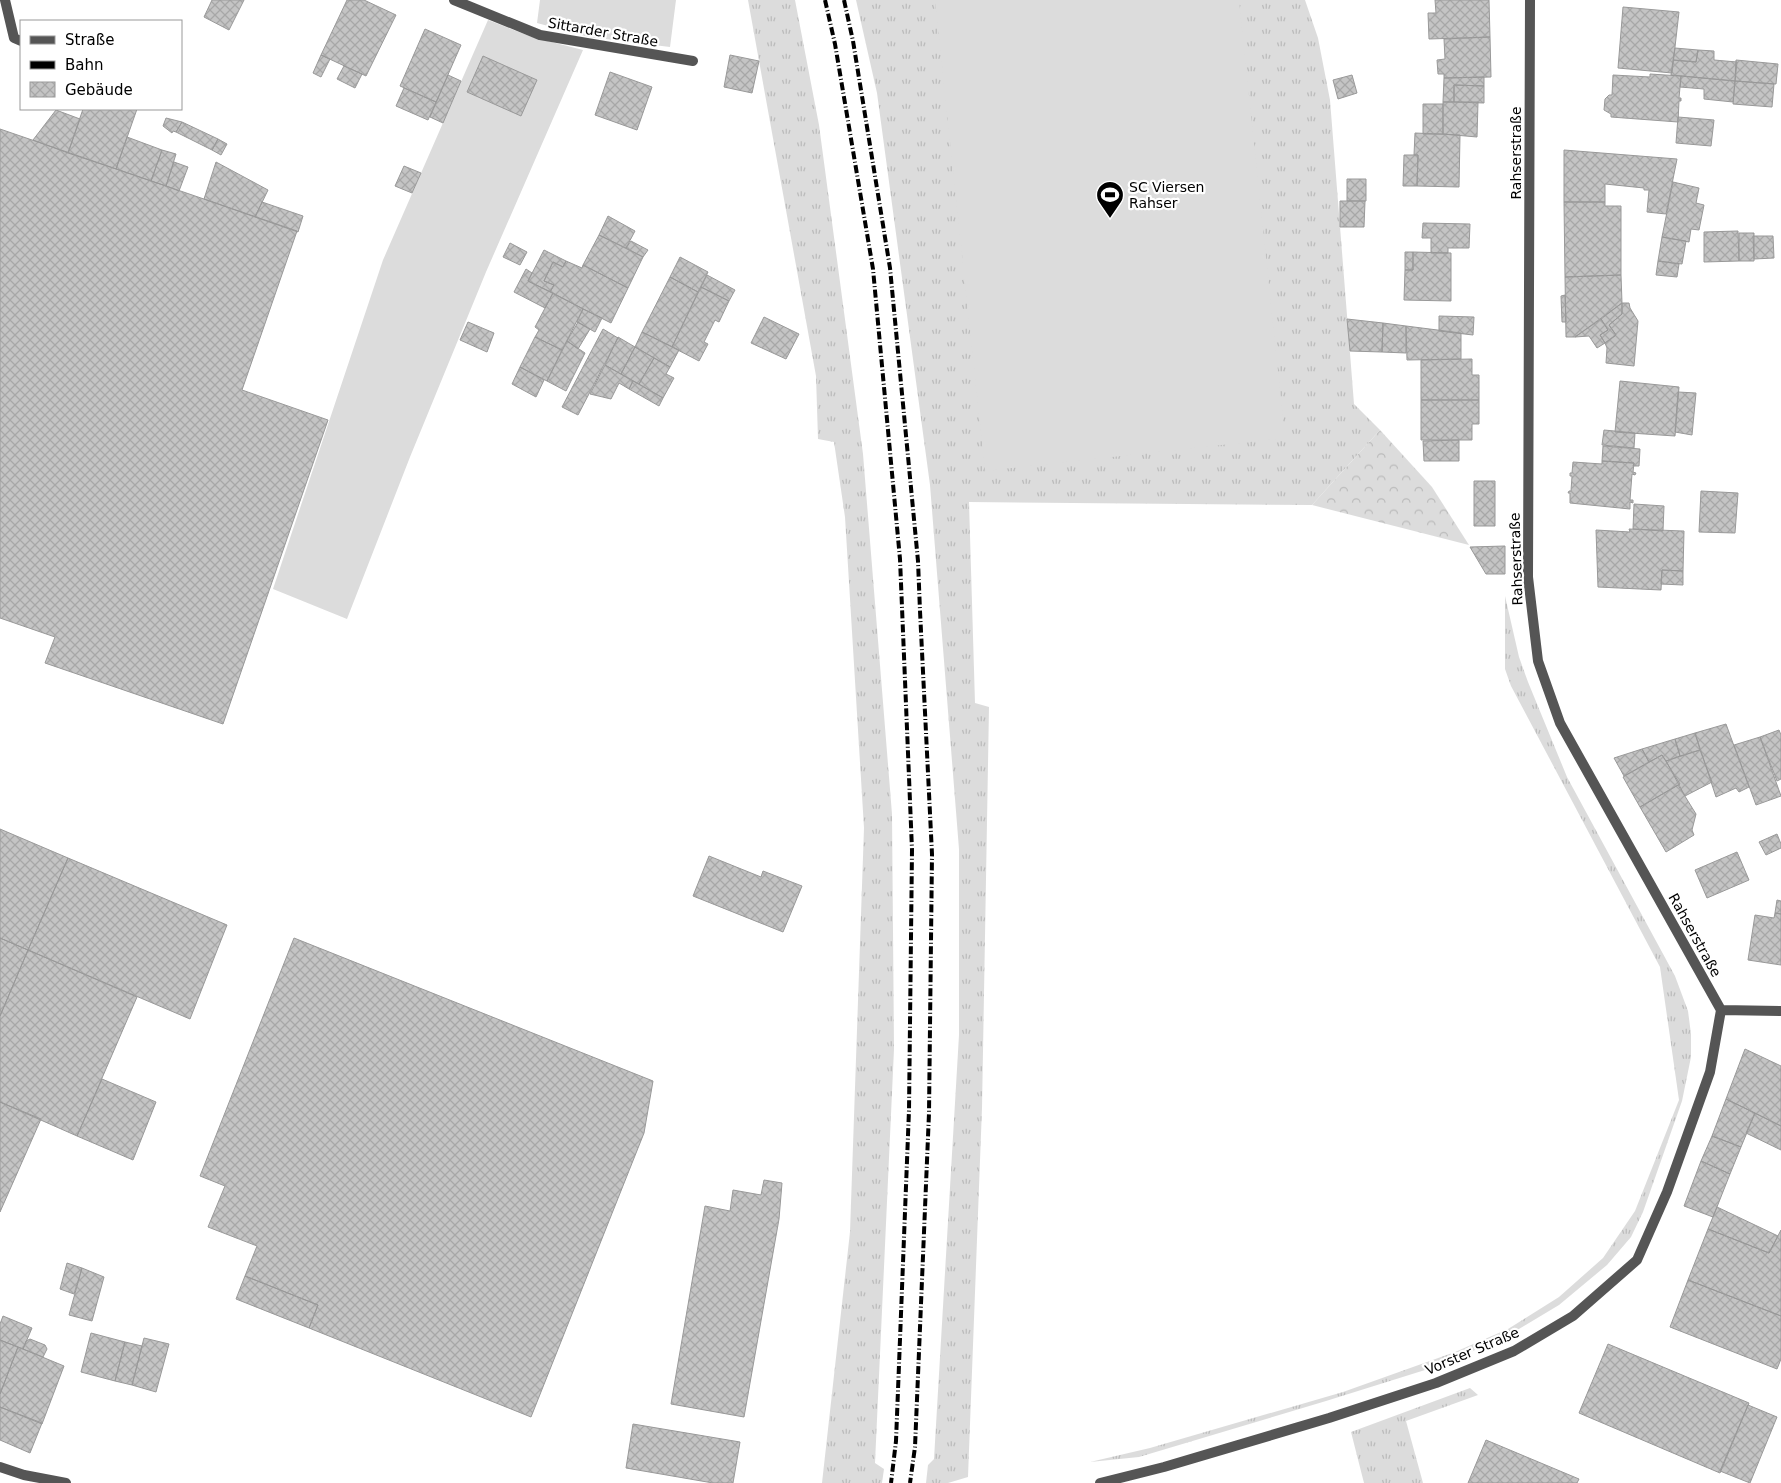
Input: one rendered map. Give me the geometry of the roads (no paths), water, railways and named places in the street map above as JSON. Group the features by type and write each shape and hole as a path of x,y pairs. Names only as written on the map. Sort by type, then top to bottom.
{"street":[{"path":"5,0 14,38 20,41"},
{"name":"Sittarder Straße","path":"454,0 540,35 693,62"},
{"name":"Rahserstraße","path":"1530,0 1528,577 1538,661 1560,723 1721,1010"},
{"path":"1721,1010 1781,1011"},
{"name":"Vorster Straße","path":"1100,1483 1164,1467 1329,1418 1436,1383 1514,1351 1573,1316 1637,1260 1667,1192 1710,1072 1721,1010"},
{"path":"0,1467 24,1475 66,1483"}],"railway":[{"path":"825,0 835,44 873,269 900,559 912,850 909,1110 896,1441 891,1483"},
{"path":"844,0 853,41 890,268 918,561 932,854 929,1113 915,1447 910,1483"}],"place":[{"name":"SC Viersen Rahser","path":"1110,219"}]}
